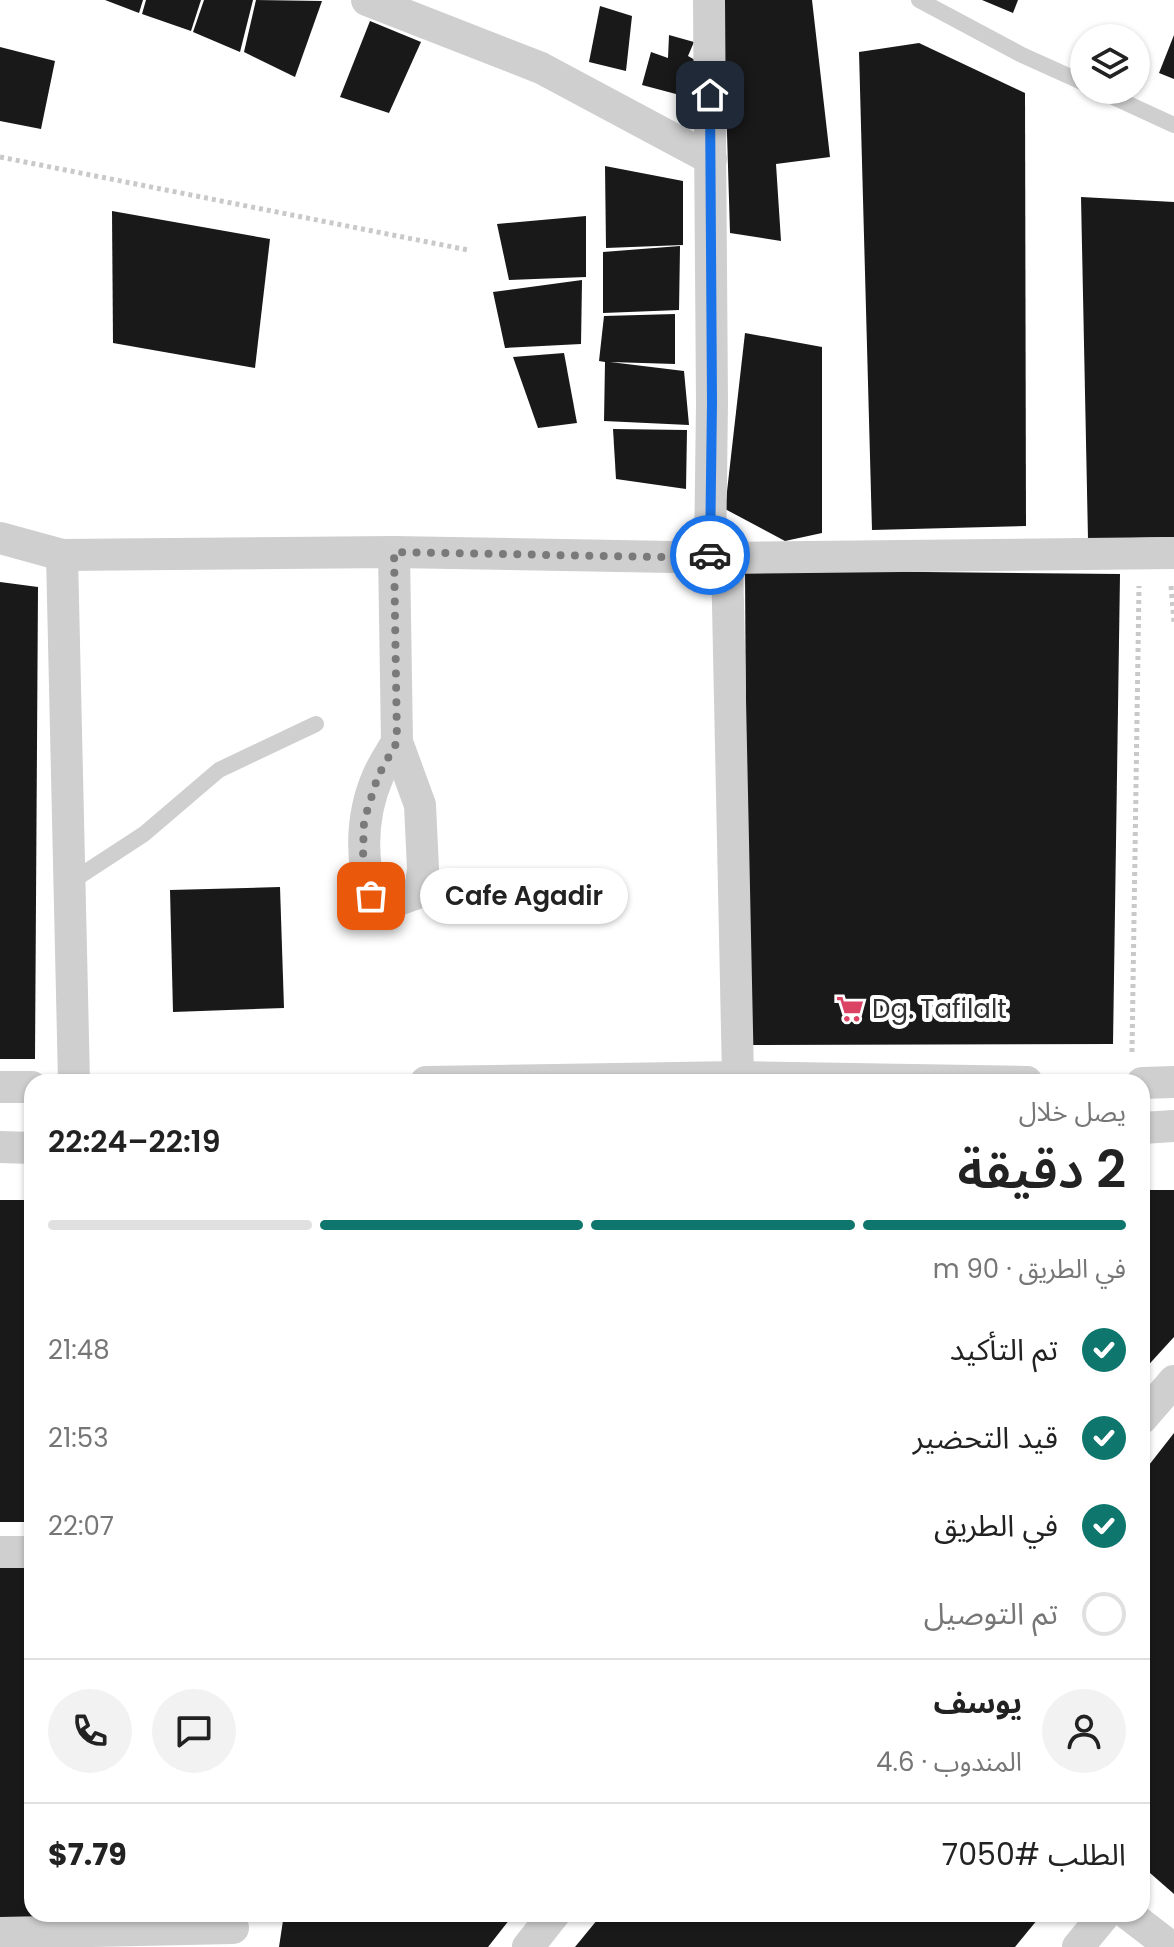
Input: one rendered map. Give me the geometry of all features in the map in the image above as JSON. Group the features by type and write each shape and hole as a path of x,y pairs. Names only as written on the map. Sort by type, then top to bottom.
{"street":[{"path":"367,0 541,68 711,159"},
{"path":"709,0 712,402 738,1074"},
{"path":"0,538 62,555 394,552 719,558 1174,553"},
{"path":"394,552 397,742"},
{"path":"62,555 74,1074"},
{"path":"1150,1077 1174,1082"},
{"path":"0,1087 24,1087"},
{"path":"1150,1128 1174,1126"},
{"path":"0,1147 24,1148"},
{"path":"1150,1409 1174,1381"},
{"path":"0,1552 24,1552"},
{"path":"528,1947 548,1922"},
{"path":"1078,1947 1098,1922"},
{"path":"1138,1922 1171,1947"},
{"path":"0,1933 233,1930"}],"lane":[{"path":"919,0 1022,55 1070,77"},
{"path":"1128,104 1174,125"},
{"path":"69,883 144,834 219,770 316,724"}],"path":[{"path":"0,157 468,250"},
{"path":"1137,1074 1139,553"}],"building":[{"path":"105,0 143,0 139,13"},
{"path":"146,0 201,0 191,31 142,14"},
{"path":"204,0 253,0 240,52 193,32"},
{"path":"256,0 322,1 295,77 244,52"},
{"path":"723,0 812,0 830,157 776,164 781,241 730,233"},
{"path":"982,0 1018,0 1013,13"},
{"path":"600,6 632,16 626,71 589,62"},
{"path":"370,21 421,42 389,113 340,97"},
{"path":"669,35 694,42 688,56 695,60 690,74 697,75 691,98 642,85 651,52 668,58"},
{"path":"1174,35 1174,79 1159,73"},
{"path":"919,43 1025,93 1026,526 872,530 859,52"},
{"path":"0,47 55,61 41,129 0,121"},
{"path":"605,166 683,181 683,245 606,248"},
{"path":"1081,197 1174,202 1174,537 1088,539"},
{"path":"112,211 270,239 255,368 113,343"},
{"path":"586,216 586,277 509,280 497,224"},
{"path":"680,246 679,310 603,313 603,252"},
{"path":"582,280 581,344 505,348 493,292"},
{"path":"675,314 675,364 610,362 684,371 689,425 604,421 605,362 599,361 604,316"},
{"path":"745,333 822,347 822,533 785,541 725,509"},
{"path":"564,353 577,423 538,428 513,357"},
{"path":"613,429 687,430 686,489 616,479"},
{"path":"745,570 1120,574 1113,1044 748,1045"},
{"path":"0,582 38,587 35,1059 0,1059"},
{"path":"280,887 284,1008 173,1012 170,890"},
{"path":"1150,1190 1174,1190 1174,1337 1150,1363"},
{"path":"0,1200 24,1200 24,1522 0,1522"},
{"path":"1174,1433 1174,1894 1150,1873 1150,1464"},
{"path":"24,1563 24,1922 51,1922 0,1926 0,1564"},
{"path":"283,1922 508,1922 488,1947 279,1947"},
{"path":"595,1922 1035,1922 1015,1947 575,1947"}],"way so far":[{"path":"371,896 363,853 364,821 378,776 397,742 394,552 710,558 710,555"}],"place":[{"name":"Cafe Agadir","path":"371,896"},
{"name":"Dg. Tafilalt","path":"850,1009"}],"route":[{"path":"710,95 710,555"}]}
